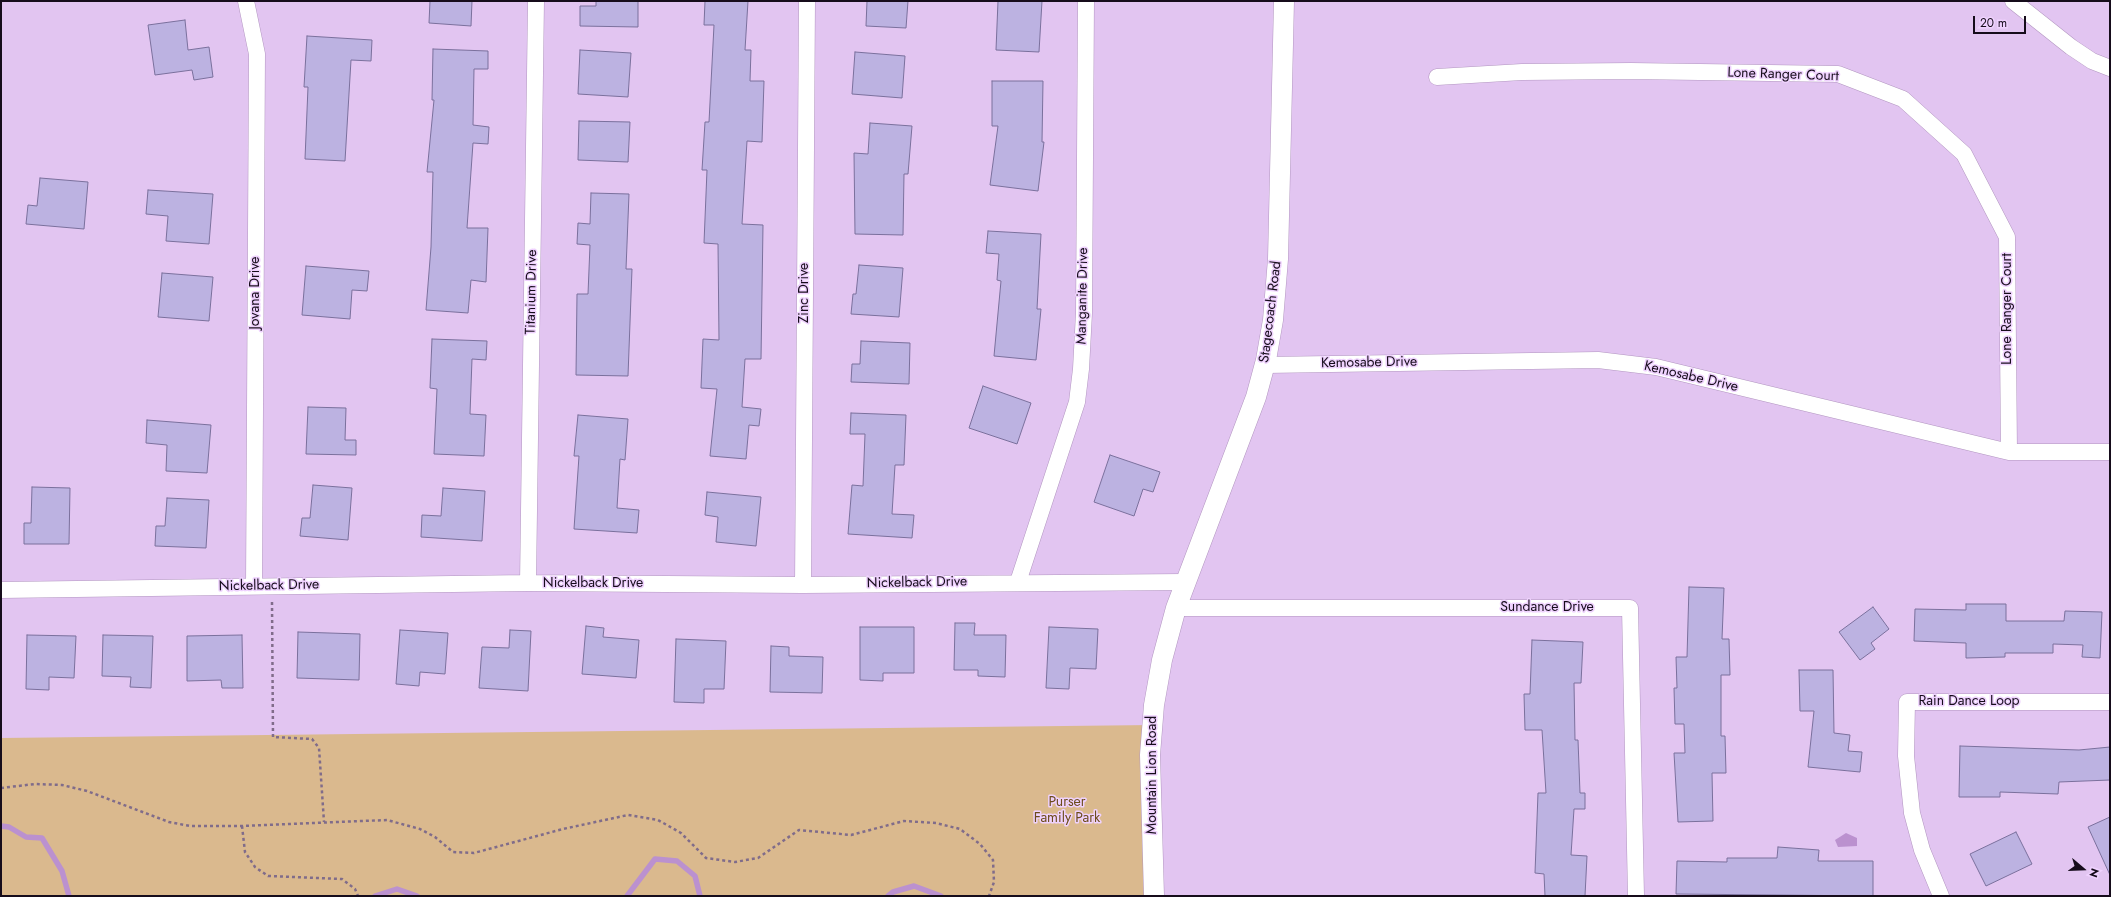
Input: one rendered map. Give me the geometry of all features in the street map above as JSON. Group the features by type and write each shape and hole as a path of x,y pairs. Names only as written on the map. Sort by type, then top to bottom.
{"street":[{"name":"Jovana Drive","path":"246,1 257,54 254,586"},
{"name":"Titanium Drive","path":"528,583 536,1"},
{"name":"Zinc Drive","path":"803,585 807,1"},
{"name":"Manganite Drive","path":"1018,582 1077,402 1082,369 1084,313 1086,1"},
{"name":"Stagecoach Road","path":"1176,608 1256,397 1273,320 1278,259 1284,1"},
{"path":"2013,1 2071,47 2092,61 2110,68"},
{"name":"Lone Ranger Court","path":"1437,77 1522,72 1623,71 1838,74 1903,99 1964,154 2007,238 2009,452"},
{"name":"Kemosabe Drive","path":"1264,365 1598,360 1656,367 2009,452 2110,452"},
{"name":"Nickelback Drive","path":"1,590 528,583 803,585 1018,582 1185,582"},
{"name":"Mountain Lion Road","path":"1154,896 1150,755 1154,711 1162,660 1176,608"},
{"name":"Sundance Drive","path":"1176,608 1630,608 1636,896"},
{"name":"Rain Dance Loop","path":"1941,896 1922,850 1912,813 1906,756 1907,702 2110,702"}],"path":[{"path":"272,586 273,737 312,739 319,748 324,822"},
{"path":"1,788 35,784 62,785 87,792 169,822 190,826 242,826 387,820 407,824 435,837 453,852 474,853 563,829 628,815 658,820 681,833 706,858 735,862 758,858 799,830 851,835 904,821 936,823 960,829 980,844 993,860 994,882 989,896"},
{"path":"242,826 245,852 255,867 268,876 342,879 355,889 358,896"}],"green space":[{"name":"Purser Family Park","path":"1153,725 1157,896 1,896 1,738"}],"shaded area":[{"path":"1846,833 1857,838 1857,846 1838,847 1835,840"}],"building":[{"path":"430,1 472,1 471,26 429,23"},
{"path":"596,1 638,1 638,27 580,26 580,6 596,6"},
{"path":"705,1 748,1 745,50 751,50 750,81 764,81 762,142 747,141 742,224 763,225 761,359 745,359 742,407 761,409 759,426 749,425 746,459 710,456 717,389 701,388 703,339 719,340 718,244 704,243 707,170 702,170 705,122 709,122 714,25 704,25"},
{"path":"867,1 908,1 906,28 866,26"},
{"path":"998,1 1042,1 1039,52 996,50"},
{"path":"185,20 188,50 209,47 213,77 194,80 192,70 155,75 148,25"},
{"path":"307,36 372,40 371,61 351,60 345,161 305,159 308,87 304,87"},
{"path":"433,49 488,51 488,69 474,69 473,125 489,127 488,144 473,143 467,228 488,228 486,282 471,280 468,313 426,310 431,247 433,172 427,172 434,100 432,100"},
{"path":"580,50 631,53 628,97 578,94"},
{"path":"855,52 905,56 902,98 852,94"},
{"path":"992,81 1043,81 1042,142 1044,142 1038,191 990,185 998,126 992,126"},
{"path":"579,121 630,122 628,162 578,160"},
{"path":"870,123 912,126 908,174 904,174 903,235 855,234 854,153 868,154"},
{"path":"40,178 88,182 84,229 26,224 28,205 37,206"},
{"path":"148,190 213,194 209,244 166,241 168,216 146,214"},
{"path":"591,193 629,194 626,269 632,269 628,376 576,375 577,294 588,294 590,245 577,244 578,223 590,224"},
{"path":"988,231 1041,234 1037,309 1041,309 1036,360 994,356 1001,281 997,280 999,254 986,253"},
{"path":"859,265 903,268 899,317 851,314 853,294 856,294"},
{"path":"306,266 369,271 367,291 352,290 350,319 302,315"},
{"path":"162,273 213,277 209,321 158,317"},
{"path":"432,339 487,341 486,360 472,359 470,414 486,415 484,456 434,454 437,389 430,388"},
{"path":"861,341 910,343 909,384 851,382 852,364 860,364"},
{"path":"983,386 1031,403 1017,444 969,428"},
{"path":"308,407 346,408 345,440 356,440 356,455 306,454"},
{"path":"851,413 906,415 904,465 895,465 892,514 914,515 912,538 848,534 852,485 863,486 865,434 850,434"},
{"path":"578,415 628,419 625,460 620,459 617,508 639,510 637,533 574,529 579,456 574,456"},
{"path":"147,420 211,425 207,473 166,471 167,445 146,443"},
{"path":"1110,455 1160,472 1153,492 1143,489 1134,516 1094,502"},
{"path":"313,485 352,488 348,540 300,536 302,518 310,518"},
{"path":"32,487 70,488 69,544 24,544 24,523 31,523"},
{"path":"443,488 485,491 482,541 421,537 422,515 441,516"},
{"path":"707,492 761,497 756,546 716,542 718,517 705,515"},
{"path":"167,498 209,500 206,548 155,546 156,526 165,526"},
{"path":"1689,587 1724,588 1722,639 1729,639 1730,675 1721,675 1721,736 1725,736 1726,773 1712,773 1713,821 1678,822 1674,753 1685,753 1684,724 1675,724 1674,688 1677,688 1676,657 1687,657"},
{"path":"1966,604 2006,604 2006,621 2064,621 2065,611 2102,612 2100,658 2082,657 2083,645 2053,644 2053,653 2005,653 2005,657 1966,658 1966,643 1914,641 1915,609 1966,610"},
{"path":"1873,607 1889,629 1871,643 1875,649 1860,660 1839,632"},
{"path":"955,623 975,623 974,635 1006,635 1005,677 978,676 978,670 954,670"},
{"path":"586,626 604,628 603,637 639,640 636,678 582,674"},
{"path":"860,627 914,627 914,673 883,673 883,681 860,680"},
{"path":"1049,627 1098,629 1096,669 1070,668 1069,689 1046,688"},
{"path":"400,630 448,633 445,674 420,672 419,686 396,684"},
{"path":"510,630 531,631 528,691 479,688 482,647 509,648"},
{"path":"298,632 360,634 359,680 297,678"},
{"path":"27,635 76,636 74,678 49,677 49,690 26,689"},
{"path":"103,635 153,636 151,688 130,687 131,677 102,676"},
{"path":"242,635 243,688 222,688 221,680 187,681 187,636"},
{"path":"676,639 726,641 724,689 704,689 704,703 674,702"},
{"path":"1532,640 1583,642 1581,683 1574,683 1575,740 1578,740 1580,793 1585,793 1585,809 1574,809 1571,855 1587,856 1585,896 1545,896 1544,874 1535,873 1538,793 1546,793 1542,730 1525,730 1524,694 1530,694"},
{"path":"771,646 789,647 789,656 823,657 822,693 770,692"},
{"path":"1799,670 1833,670 1834,733 1850,735 1848,751 1862,752 1860,772 1808,767 1814,711 1800,711"},
{"path":"1960,746 2079,750 2110,747 2110,780 2059,782 2058,794 2000,792 2000,797 1959,797"},
{"path":"2110,817 2110,875 2088,827"},
{"path":"2016,832 2032,864 1986,886 1970,854"},
{"path":"1778,847 1819,850 1818,861 1873,861 1873,896 1676,894 1677,861 1727,862 1727,858 1777,858"}],"waterway":[{"path":"1,826 9,827 26,837 42,838 62,871 69,896"},
{"path":"627,896 655,859 677,861 695,876 700,896"},
{"path":"888,896 893,892 914,886 941,896"},
{"path":"375,896 397,889 417,896"}]}
